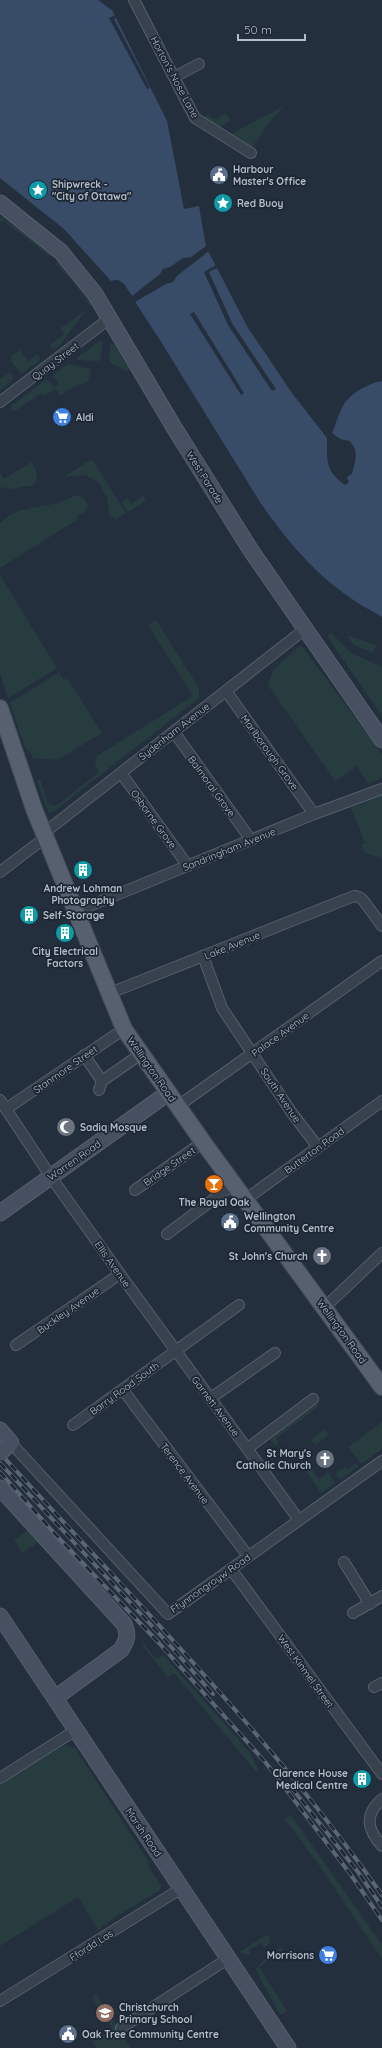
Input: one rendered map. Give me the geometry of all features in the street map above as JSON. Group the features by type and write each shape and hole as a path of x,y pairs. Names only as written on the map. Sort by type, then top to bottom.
{"main road":[{"name":"Wellington Road","path":"0,708 20,769 45,835 124,1029 168,1094 381,1385"}],"street":[{"name":"Horton's Nose Lane","path":"134,0 195,118 251,153"},
{"path":"172,74 178,74 199,64"},
{"name":"West Parade","path":"0,203 61,252 87,283 110,318 175,429 250,550 382,740"},
{"name":"West Parade","path":"0,209 22,221"},
{"name":"Quay Street","path":"0,402 110,318"},
{"name":"Sydenham Avenue","path":"0,872 121,772 305,629"},
{"name":"Marlborough Grove","path":"226,691 314,814"},
{"name":"Balmoral Grove","path":"174,732 251,840"},
{"name":"Osborne Grove","path":"121,772 188,866"},
{"name":"Sandringham Avenue","path":"77,911 314,814 382,789"},
{"name":"Lake Avenue","path":"110,993 354,896 363,900 382,926"},
{"name":"South Avenue","path":"203,956 222,1008 292,1113 318,1147"},
{"name":"Palace Avenue","path":"178,1106 253,1054 382,960"},
{"name":"Stanmore Street","path":"6,1109 124,1029"},
{"path":"84,1055 100,1086 141,1054"},
{"name":"Warren Road","path":"0,1213 168,1094"},
{"name":"Ellis Avenue","path":"0,1100 51,1177 175,1351"},
{"name":"Butterton Road","path":"246,1199 382,1101"},
{"name":"Bridge Street","path":"135,1190 203,1142"},
{"path":"167,1234 234,1184"},
{"path":"325,1307 382,1253"},
{"name":"Buckley Avenue","path":"16,1345 120,1274"},
{"name":"Barry Road South","path":"73,1425 239,1305"},
{"name":"Garnett Avenue","path":"175,1351 248,1448 299,1520"},
{"path":"211,1398 275,1353"},
{"name":"Terence Avenue","path":"123,1390 248,1556"},
{"path":"248,1448 313,1399"},
{"path":"0,1430 7,1447"},
{"name":"Ffynnongroyw Road","path":"7,1447 168,1614 382,1461"},
{"path":"0,1488 124,1624 128,1632 127,1641 121,1650 55,1698"},
{"path":"344,1562 370,1604"},
{"name":"West Kinmel Street","path":"231,1569 382,1774"},
{"path":"353,1613 382,1596"},
{"name":"Marsh Road","path":"0,1616 229,1958 286,2047"},
{"path":"0,1778 76,1730"},
{"path":"382,1799 371,1811 370,1819 373,1836 382,1846"},
{"name":"Ffordd Las","path":"0,2001 182,1888"},
{"path":"121,2028 229,1958"}],"green space":[{"path":"284,106 272,119 252,147 231,134"},
{"path":"226,113 231,121 216,129 199,119 209,114 211,118 216,119"},
{"path":"0,217 30,237 51,255 50,257 3,221 0,223"},
{"path":"58,262 92,305 90,306 75,284 56,264"},
{"path":"86,310 59,346 53,349 50,345 64,334 61,328"},
{"path":"101,340 103,344 100,361 78,360 78,357"},
{"path":"113,343 129,369 128,372 109,362 110,345"},
{"path":"20,350 28,361 38,354 40,360 21,374 11,361 12,355"},
{"path":"68,364 91,369 88,381 81,385 80,383 60,395 56,389 44,396 42,393 15,411 12,411 11,406 47,379 54,388 59,384 53,375"},
{"path":"10,372 14,379 0,390 0,379"},
{"path":"92,459 126,513 116,519 109,515 107,497 98,482 85,475 64,477"},
{"path":"31,462 37,474 37,479 34,485 12,489 0,487 0,473 4,479"},
{"path":"77,495 83,497 88,505 86,511 77,516 78,519 0,568 0,524 6,518 19,511 57,503"},
{"path":"143,496 146,500 128,512 122,502 128,498 131,504"},
{"path":"0,575 57,668 8,698 0,673"},
{"path":"156,620 199,688 199,698 53,812 48,812 37,781 40,779 48,804 56,806 99,772 95,765 97,756 193,696 148,625"},
{"path":"331,633 353,654 382,667 382,716 327,636"},
{"path":"347,635 376,645 373,653 354,645"},
{"path":"301,645 382,754 382,778 368,784 357,766 335,781 268,685 273,670"},
{"path":"59,672 64,680 67,678 102,733 57,760 33,758 31,753 25,748 10,703"},
{"path":"382,796 382,859 364,852 361,844 365,843 351,808"},
{"path":"316,1404 318,1407 276,1438 279,1443 275,1446 270,1439"},
{"path":"382,1422 382,1449 361,1464 348,1447"},
{"path":"325,1429 329,1435 315,1445 311,1440"},
{"path":"356,1463 358,1466 340,1480 336,1474 345,1467 348,1469"},
{"path":"311,1468 319,1479 328,1472 335,1483 321,1493 306,1471"},
{"path":"29,1529 40,1541 22,1553 14,1540"},
{"path":"144,1644 156,1659 163,1655 227,1726 249,1752 258,1769 257,1773 174,1673 168,1677 142,1645"},
{"path":"64,1745 75,1748 148,1861 149,1868 161,1885 160,1890 117,1916 98,1930 78,1897 0,1946 0,1785"},
{"path":"291,1815 382,1945 382,1959 321,1868 285,1819"},
{"path":"270,1935 269,1944 264,1948 261,1943 249,1950 251,1954 248,1955 240,1952 263,1937"},
{"path":"280,1946 283,1950 259,1967 287,2011 280,2015 256,1970 260,1964"},
{"name":"Christchurch Primary School","path":"96,1994 131,2048 97,2048 93,2042 112,2029 92,1997"}],"water":[{"path":"0,0 98,0 112,10 167,121 184,209 199,206 206,247 248,328 292,393 327,438 328,465 338,480 345,485 349,482 347,477 352,474 356,456 355,448 349,441 340,439 332,433 341,409 350,397 366,387 382,381 382,617 362,606 329,582 287,539 261,504 124,284 118,280 111,281 64,229 0,178"}],"pier":[{"path":"116,15 118,17 114,19 150,88 147,89 109,18"},
{"path":"206,246 209,251 177,276 173,282 166,284 135,302 261,504 283,535 316,572 352,600 382,617 382,619 351,601 315,574 281,536 122,285 111,281 118,280 124,284 132,296 160,274 163,269 170,267 183,258 191,257"},
{"path":"216,265 217,268 209,272 232,323 276,389 272,391 228,325 204,272"},
{"path":"194,312 244,393 241,395 190,314"}],"railway":[{"path":"0,1453 149,1614 246,1723 339,1836 382,1895"},
{"path":"0,1463 165,1640 213,1694"},
{"path":"0,1472 55,1534 159,1643 266,1763 351,1875 382,1920"},
{"path":"291,1787 358,1872 382,1907"}],"place":[{"name":"Harbour Master's Office","path":"219,175"},
{"name":"Shipwreck - \"City of Ottawa\"","path":"38,190"},
{"name":"Red Buoy","path":"223,203"},
{"name":"Aldi","path":"62,417"},
{"name":"Andrew Lohman Photography","path":"83,870"},
{"name":"Self-Storage","path":"29,915"},
{"name":"City Electrical Factors","path":"65,933"},
{"name":"Sadiq Mosque","path":"66,1127"},
{"name":"The Royal Oak","path":"214,1184"},
{"name":"Wellington Community Centre","path":"230,1222"},
{"name":"St John's Church","path":"322,1256"},
{"name":"St Mary's Catholic Church","path":"325,1459"},
{"name":"Clarence House Medical Centre","path":"362,1779"},
{"name":"Morrisons","path":"328,1955"},
{"name":"Christchurch Primary School","path":"105,2013"},
{"name":"Oak Tree Community Centre","path":"68,2034"}]}
